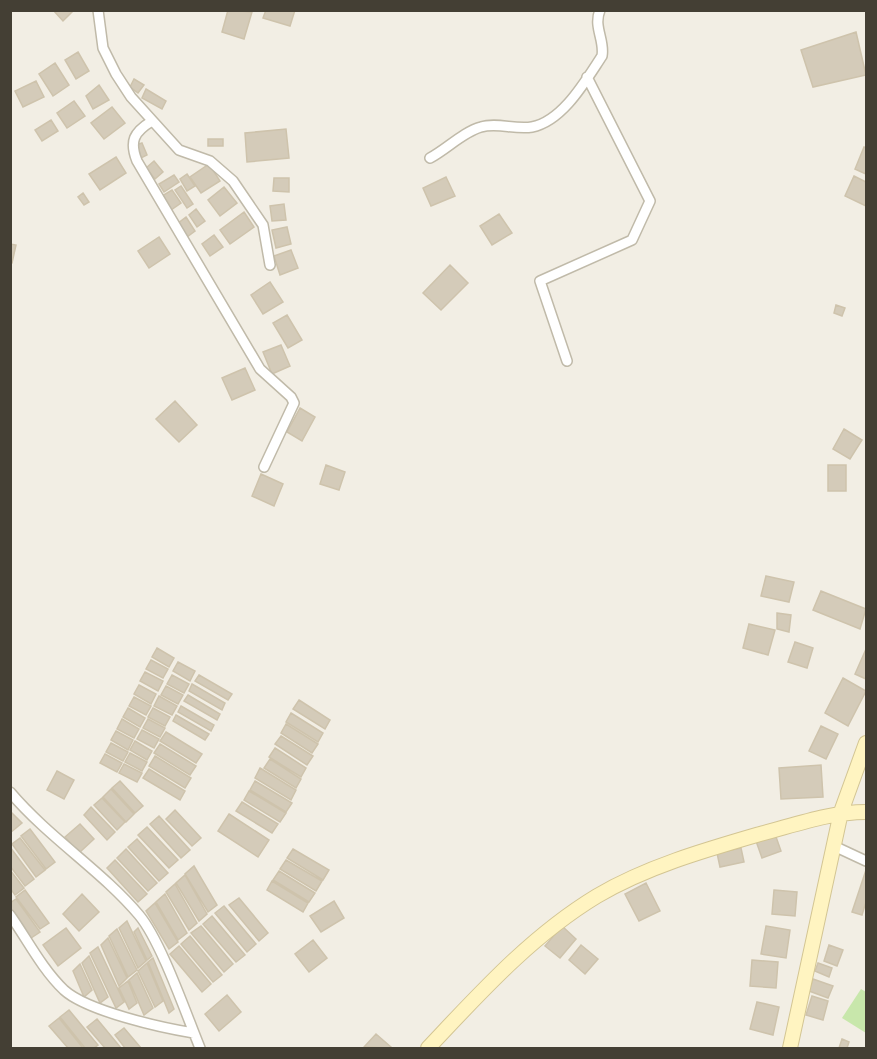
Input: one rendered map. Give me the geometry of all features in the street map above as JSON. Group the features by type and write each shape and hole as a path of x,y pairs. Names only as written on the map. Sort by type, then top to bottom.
{"street":[{"path":"98,10 98,26 109,62 131,97 179,150 210,161 233,181 263,225 270,265"},
{"path":"430,158 484,126 533,127 548,121 564,107 602,56 603,49 597,26 600,10"},
{"path":"567,361 540,280 632,240 650,201 587,77"},
{"path":"152,121 139,129 132,138 132,148 137,161 260,369 291,397 294,403 264,467"},
{"path":"790,1048 836,846 841,812 867,743"},
{"path":"10,792 55,838 140,916 155,943 200,1048"},
{"path":"428,1048 525,950 597,896 679,860 841,812 867,812"},
{"path":"836,846 867,861"},
{"path":"10,915 56,981 74,998 117,1014 194,1033"}],"green space":[{"path":"861,989 866,992 866,1033 842,1018"}],"building":[{"path":"53,10 74,10 63,21"},
{"path":"228,10 252,12 244,39 222,32"},
{"path":"266,10 295,10 290,26 263,18"},
{"path":"856,32 866,75 813,87 801,50"},
{"path":"78,52 89,71 76,79 65,60"},
{"path":"55,63 69,85 53,96 39,74"},
{"path":"134,79 144,85 138,93 130,87"},
{"path":"36,81 44,97 23,107 15,91"},
{"path":"99,85 109,100 93,109 86,96"},
{"path":"146,89 166,101 162,109 142,98"},
{"path":"74,101 85,116 67,128 57,113"},
{"path":"112,107 125,123 104,139 91,123"},
{"path":"51,120 58,131 42,141 35,130"},
{"path":"286,129 289,158 247,162 245,133"},
{"path":"208,139 223,139 223,146 208,146"},
{"path":"142,143 147,155 141,158 136,145"},
{"path":"864,147 866,148 866,174 855,169"},
{"path":"116,157 126,173 100,190 89,174"},
{"path":"154,161 163,172 155,179 146,168"},
{"path":"209,164 220,181 201,193 190,177"},
{"path":"187,174 195,186 187,191 180,179"},
{"path":"174,175 179,182 164,192 159,184"},
{"path":"854,176 866,182 866,206 845,196"},
{"path":"446,177 455,196 431,206 423,188"},
{"path":"274,178 289,178 289,192 273,191"},
{"path":"181,186 193,204 187,208 175,190"},
{"path":"224,187 237,203 220,216 208,200"},
{"path":"172,190 181,203 171,210 162,196"},
{"path":"83,193 89,202 84,205 78,197"},
{"path":"284,204 286,220 272,221 270,206"},
{"path":"196,209 205,221 197,227 189,215"},
{"path":"244,212 254,227 230,244 220,230"},
{"path":"499,214 512,233 492,245 480,226"},
{"path":"186,217 195,231 187,237 177,224"},
{"path":"287,227 291,244 276,248 272,230"},
{"path":"214,235 223,247 210,256 202,244"},
{"path":"159,237 170,254 149,268 138,251"},
{"path":"10,244 16,245 12,263 10,263"},
{"path":"291,250 298,268 280,275 274,256"},
{"path":"450,265 468,283 441,310 423,293"},
{"path":"270,282 283,302 263,314 251,295"},
{"path":"836,305 845,308 842,316 834,313"},
{"path":"287,315 302,340 288,348 273,323"},
{"path":"281,345 290,366 272,374 263,352"},
{"path":"245,368 255,390 232,400 222,378"},
{"path":"175,401 197,425 179,442 156,419"},
{"path":"300,408 315,417 302,441 287,432"},
{"path":"844,429 862,440 850,459 833,449"},
{"path":"326,465 345,472 339,490 320,484"},
{"path":"828,465 846,465 846,491 828,491"},
{"path":"261,474 283,484 274,506 252,496"},
{"path":"766,576 794,582 789,602 761,596"},
{"path":"821,591 866,609 860,629 813,610"},
{"path":"777,613 791,615 789,632 777,629"},
{"path":"749,624 775,630 768,655 743,648"},
{"path":"795,642 813,648 807,668 788,662"},
{"path":"157,648 174,658 169,667 152,657"},
{"path":"866,649 866,679 855,674"},
{"path":"151,660 168,669 163,678 146,669"},
{"path":"178,662 195,671 190,681 173,671"},
{"path":"145,672 163,681 158,691 140,681"},
{"path":"172,675 189,684 184,693 167,684"},
{"path":"199,675 232,694 228,700 195,681"},
{"path":"843,678 866,691 848,726 825,713"},
{"path":"192,684 225,703 222,710 189,691"},
{"path":"139,685 156,694 151,704 134,694"},
{"path":"166,686 183,695 178,704 161,695"},
{"path":"188,695 220,714 217,720 184,701"},
{"path":"159,696 177,706 172,715 154,706"},
{"path":"134,697 151,706 146,715 129,706"},
{"path":"299,700 330,720 325,729 293,709"},
{"path":"181,706 214,725 211,731 178,712"},
{"path":"128,708 145,718 140,727 123,717"},
{"path":"153,708 170,717 165,726 148,717"},
{"path":"291,713 323,733 318,742 286,722"},
{"path":"176,715 209,734 205,740 173,721"},
{"path":"122,719 139,729 134,738 117,729"},
{"path":"148,719 165,728 160,737 143,728"},
{"path":"286,724 318,744 312,753 281,733"},
{"path":"821,726 838,734 826,759 809,751"},
{"path":"142,730 159,739 154,748 137,739"},
{"path":"116,731 133,740 128,750 111,740"},
{"path":"166,732 202,754 196,763 160,741"},
{"path":"281,736 313,756 307,765 275,744"},
{"path":"135,741 152,751 147,760 130,750"},
{"path":"111,743 128,752 123,761 106,752"},
{"path":"160,744 196,766 190,775 154,753"},
{"path":"275,748 306,768 301,777 269,757"},
{"path":"130,753 147,762 142,771 125,762"},
{"path":"105,754 122,763 117,772 100,763"},
{"path":"155,756 191,778 185,788 149,766"},
{"path":"270,759 301,779 296,788 264,768"},
{"path":"124,764 142,773 137,782 119,773"},
{"path":"821,765 823,797 781,799 779,768"},
{"path":"260,768 296,790 291,800 255,778"},
{"path":"149,769 185,791 180,800 143,778"},
{"path":"57,771 74,780 64,799 47,790"},
{"path":"120,781 143,806 135,813 112,788"},
{"path":"255,781 292,803 286,812 250,790"},
{"path":"111,789 134,814 126,822 103,797"},
{"path":"249,791 286,813 280,822 244,800"},
{"path":"102,798 125,822 117,830 94,805"},
{"path":"242,802 278,824 272,833 236,811"},
{"path":"91,807 115,832 107,840 84,815"},
{"path":"175,810 201,838 192,846 166,819"},
{"path":"10,811 22,823 10,833"},
{"path":"229,814 269,840 258,857 218,831"},
{"path":"159,816 190,850 181,858 150,824"},
{"path":"80,824 94,839 79,853 65,837"},
{"path":"147,827 178,860 169,868 138,835"},
{"path":"30,829 55,862 46,869 21,836"},
{"path":"775,834 781,851 762,858 756,841"},
{"path":"20,838 45,870 36,877 12,844"},
{"path":"137,839 168,873 159,881 128,847"},
{"path":"10,847 34,879 25,886 10,866"},
{"path":"741,848 744,862 720,867 717,853"},
{"path":"126,849 157,883 148,891 117,858"},
{"path":"293,849 329,870 323,880 287,858"},
{"path":"115,860 147,894 138,902 107,868"},
{"path":"286,860 322,881 316,891 280,869"},
{"path":"194,866 217,905 208,912 185,874"},
{"path":"10,870 24,888 15,895 10,888"},
{"path":"866,870 866,902 862,915 852,912"},
{"path":"279,871 315,893 309,902 273,880"},
{"path":"185,875 207,914 199,921 176,883"},
{"path":"272,881 308,903 303,912 267,890"},
{"path":"646,883 660,911 639,921 625,894"},
{"path":"175,884 197,923 189,930 166,892"},
{"path":"25,890 49,923 40,929 16,897"},
{"path":"774,890 797,892 795,916 772,914"},
{"path":"82,894 99,912 79,931 63,914"},
{"path":"165,894 187,933 178,940 156,902"},
{"path":"239,898 268,933 259,941 229,905"},
{"path":"16,899 40,932 31,938 10,910 10,903"},
{"path":"334,901 344,918 321,932 310,916"},
{"path":"155,903 178,942 169,949 146,911"},
{"path":"224,906 256,944 247,952 215,913"},
{"path":"212,916 245,955 236,962 203,924"},
{"path":"127,921 146,961 138,968 119,928"},
{"path":"201,926 233,964 224,972 191,933"},
{"path":"562,926 576,939 560,958 545,946"},
{"path":"766,926 790,930 786,958 761,954"},
{"path":"66,928 81,948 58,966 43,945"},
{"path":"138,928 152,956 147,960 134,932"},
{"path":"117,929 137,970 128,977 109,936"},
{"path":"190,936 222,975 213,982 181,944"},
{"path":"108,938 127,978 119,986 101,945"},
{"path":"313,940 327,958 309,972 295,954"},
{"path":"581,945 598,959 585,974 569,960"},
{"path":"829,945 843,950 837,966 824,961"},
{"path":"179,946 211,984 202,992 170,954"},
{"path":"98,947 124,1002 116,1008 90,953"},
{"path":"89,956 108,997 100,1003 82,963"},
{"path":"153,958 174,1009 169,1013 148,962"},
{"path":"752,960 778,962 776,988 750,986"},
{"path":"147,963 163,1001 155,1007 138,971"},
{"path":"818,963 832,968 829,977 815,971"},
{"path":"80,964 92,990 84,997 73,971"},
{"path":"137,973 153,1008 144,1015 129,980"},
{"path":"813,979 833,986 828,998 809,991"},
{"path":"128,981 137,1003 129,1009 119,988"},
{"path":"227,995 241,1012 219,1031 205,1014"},
{"path":"812,996 828,1001 823,1020 806,1015"},
{"path":"757,1002 779,1007 773,1035 750,1029"},
{"path":"69,1010 98,1045 94,1048 85,1048 60,1017"},
{"path":"59,1018 83,1048 68,1048 49,1026"},
{"path":"97,1019 121,1048 105,1048 87,1027"},
{"path":"124,1028 141,1048 125,1048 115,1035"},
{"path":"376,1034 392,1048 364,1047"},
{"path":"842,1039 849,1042 847,1048 839,1048"}]}
